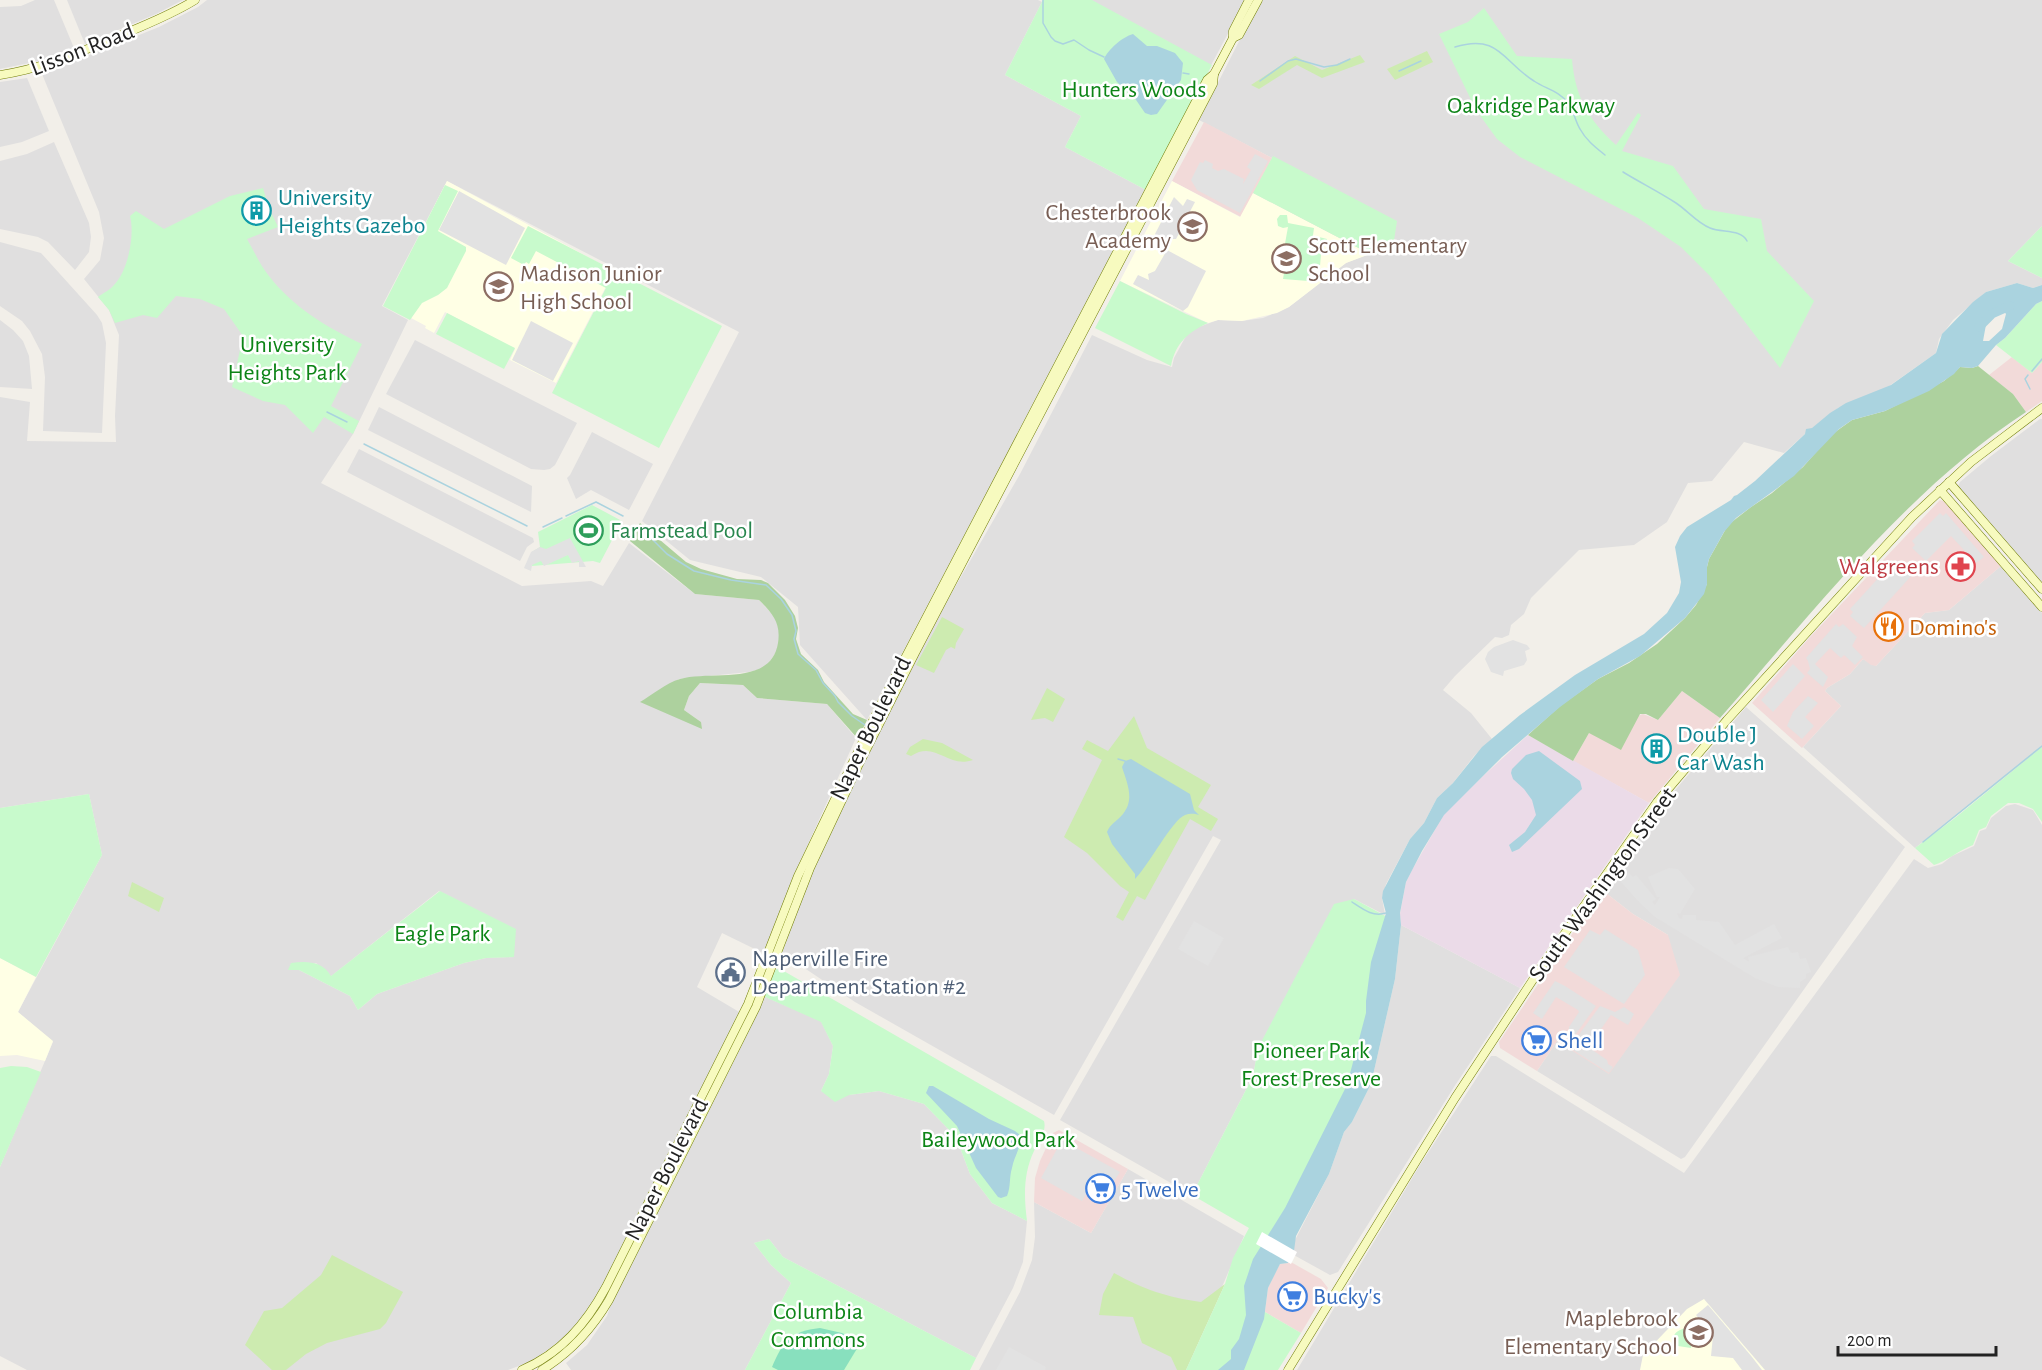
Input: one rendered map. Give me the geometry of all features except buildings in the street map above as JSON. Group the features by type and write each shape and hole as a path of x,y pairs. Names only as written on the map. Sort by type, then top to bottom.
{"main road":[{"name":"Lisson Road","path":"0,75 31,70 54,63 166,16 195,0"},
{"name":"Naper Boulevard","path":"522,1370 553,1353 573,1335 589,1316 606,1287 748,1004 798,876 880,706 1207,80 1214,74 1233,38 1233,31 1249,0"},
{"name":"Naper Boulevard","path":"1233,38 1239,34 1258,0"},
{"name":"Naper Boulevard","path":"542,1370 580,1341 609,1300 756,1007 810,868 869,746 915,653 1214,84 1214,74"},
{"name":"South Washington Street","path":"1288,1370 1461,1089 1539,970 1653,808 1739,706 1880,551 1949,482 1990,447 2042,408"},
{"path":"1949,482 2042,589"},
{"path":"1940,490 2042,607"}],"shaded area":[{"path":"35,0 54,0 74,48 39,61 0,69 0,7 21,6"},
{"path":"67,0 183,0 85,44"},
{"path":"207,0 1038,0 1042,2 1005,75 1081,116 1065,147 1146,190 867,720 800,645 798,607 761,577 690,560 642,521 739,332 447,181 382,306 408,320 353,434 321,483 522,586 591,581 603,586 629,543 695,594 759,600 776,618 780,632 777,651 765,668 749,672 679,679 641,702 701,722 684,710 689,696 700,683 743,685 757,698 827,704 856,738 795,873 765,954 722,933 697,987 741,1013 605,1282 572,1332 532,1361 508,1370 27,1370 0,1356 0,1167 53,1042 18,1012 102,855 89,794 0,808 0,397 30,402 27,441 116,442 119,335 109,310 84,279 100,260 104,238 99,212 42,74 159,27","holes":["439,891 478,911 513,957 486,958 464,963 377,994 358,1010 350,996 299,970 288,970 316,963 330,977"]},
{"path":"1062,0 1246,0 1209,69"},
{"path":"1260,0 2042,0 2042,226 2008,261 2042,278 2042,285 2033,288 2017,283 1986,292 1953,320 1939,339 1936,353 1882,391 1838,408 1784,453 1744,442 1712,481 1688,483 1667,522 1634,545 1579,550 1531,598 1524,614 1511,625 1509,635 1502,638 1495,637 1455,676 1443,690 1471,713 1492,739 1437,798 1424,823 1410,839 1386,884 1382,898 1385,915 1354,899 1258,1048 1253,1076 1192,1195 1060,1120 1221,840 1213,836 1054,1115 855,1002 782,953 813,869 870,750 935,622 1020,474 1092,335 1147,360 1172,367 1174,358 1186,336 1196,328 1218,320 1242,321 1263,318 1289,307 1346,263 1369,254 1253,193 1272,158 1199,120"},
{"path":"27,78 49,131 22,142 0,147 0,82"},
{"path":"1204,122 1272,158 1241,217 1172,181"},
{"path":"54,142 89,223 91,237 89,252 75,270 48,242 38,237 0,229 0,161 27,154"},
{"path":"1255,154 1268,161 1240,213 1197,190 1191,180 1200,162 1203,163 1205,160 1213,164 1212,168 1218,171 1224,169 1244,179 1243,184 1251,170 1247,167"},
{"name":"Madison Junior High School","path":"447,181 614,271 556,383 510,360 515,349 445,312 434,333 425,328 426,326 385,304"},
{"name":"Scott Elementary School","path":"1172,181 1240,217 1253,193 1370,254 1346,263 1289,307 1277,313 1242,321 1218,320 1208,323 1120,281"},
{"path":"459,191 525,228 506,265 439,230"},
{"path":"1174,197 1183,206 1187,199 1195,202 1184,223 1180,222 1178,225 1183,226 1176,239 1168,243 1165,240 1163,243 1155,239 1155,234"},
{"path":"0,242 41,253 102,323 106,343 102,433 43,431 45,377 42,354 22,321 0,306"},
{"path":"1167,250 1206,271 1188,307 1183,311 1133,284 1138,275 1149,280 1148,274 1155,271"},
{"path":"0,320 23,341 29,356 32,389 0,387"},
{"path":"531,321 573,343 553,381 512,360"},
{"path":"415,340 577,423 555,465 544,470 531,469 386,394"},
{"path":"2012,357 2032,373 2042,362 2042,401 2026,412 2013,394 1989,375"},
{"path":"379,407 532,486 531,512 368,430"},
{"path":"2042,419 2042,584 1958,486 1991,456"},
{"path":"592,432 653,464 629,510 591,490 576,499 567,478"},
{"path":"359,449 533,538 534,542 527,547 520,561 347,472"},
{"path":"1940,500 1946,502 2001,566 1949,610 1925,613 1876,666 1863,659 1850,674 1827,688 1825,691 1841,706 1802,748 1752,703 1810,637"},
{"path":"1940,513 1943,516 1946,513 1984,557 1976,563 1951,536 1926,561 1912,548 1915,545 1912,541"},
{"path":"570,538 586,567 579,567 579,561 572,563 568,555 544,566 541,561 532,565 531,571 524,568 531,552 540,547 546,549"},
{"path":"1893,562 1896,564 1899,562 1913,574 1864,628 1850,616 1853,612 1850,609"},
{"path":"2001,566 2042,613 2042,748 1915,848 1803,747 1841,706 1825,691 1827,688 1850,674 1863,659 1876,666 1925,613 1949,610"},
{"path":"1836,624 1839,627 1843,624 1857,637 1852,646 1863,657 1855,665 1844,655 1841,658 1830,648 1815,664 1828,677 1823,687 1807,673 1810,669 1806,658"},
{"path":"1513,640 1527,645 1530,649 1525,651 1527,660 1524,665 1504,671 1503,676 1491,672 1485,659 1488,652 1494,647"},
{"path":"1793,664 1805,676 1773,712 1761,700"},
{"path":"1682,691 1720,718 1649,803 1573,761 1589,733 1643,714 1658,720"},
{"path":"1808,696 1818,703 1805,717 1814,726 1802,739 1787,726 1793,712"},
{"path":"1746,707 1905,847 1685,1157 1681,1159 1537,1071 1557,1041 1668,935 1633,914 1602,890 1665,802"},
{"path":"1528,735 1649,803 1520,988 1401,925 1400,914 1406,882 1444,814"},
{"path":"2015,804 2033,810 2042,825 2042,1370 1297,1370 1420,1165 1491,1056 1496,1056 1684,1173 1914,859 1928,868 1942,864 1952,856 1974,846 1980,831 1986,829 1991,818 2006,806"},
{"path":"1669,868 1678,869 1695,889 1680,914 1677,913 1679,918 1682,919 1683,915 1696,915 1696,920 1719,922 1735,945 1774,924 1782,938 1743,958 1749,962 1748,957 1788,947 1791,953 1798,952 1800,959 1806,958 1811,972 1806,974 1806,978 1800,982 1800,988 1778,987 1755,978 1655,917 1621,882 1628,872 1633,877 1636,875 1656,899 1652,902 1655,905 1660,897 1657,897 1648,877"},
{"path":"1602,890 1633,914 1668,935 1680,975 1609,1074 1557,1041 1537,1071 1500,1048 1499,1042"},
{"path":"1194,921 1224,938 1208,966 1178,949"},
{"path":"1401,925 1520,988 1454,1087 1338,1272 1330,1275 1292,1254 1294,1242 1329,1174 1344,1132 1352,1122 1371,1084 1395,979"},
{"path":"1605,929 1638,950 1645,975 1624,1004 1564,967 1590,930 1600,935"},
{"path":"0,958 36,977 18,1012 53,1041 45,1061 17,1055 0,1056"},
{"path":"1555,981 1596,1006 1573,1038 1569,1036 1569,1027 1579,1012 1578,1010 1556,997 1542,1019 1533,1013"},
{"path":"763,996 821,1021 833,1046 829,1074 821,1091 849,1095 879,1091 924,1104 956,1137 970,1174 992,1203 1027,1221 1023,1262 1013,1288 976,1358 783,1257 769,1239 754,1243 771,1265 791,1283 745,1370 571,1370 566,1363 587,1345 607,1316 737,1055"},
{"path":"1600,1006 1615,1012 1624,1007 1634,1014 1628,1025 1611,1015 1588,1047 1613,1067 1609,1073 1573,1050 1575,1047 1572,1044"},
{"path":"1059,1130 1128,1169 1091,1233 1034,1202 1035,1178 1040,1161 1053,1133"},
{"path":"1062,1140 1120,1172 1113,1183 1098,1174 1082,1201 1041,1178"},
{"path":"1128,1169 1244,1236 1186,1370 979,1370 1020,1292 1032,1260 1035,1237 1034,1202 1091,1233"},
{"path":"1289,1261 1321,1279 1328,1288 1301,1333 1265,1312 1268,1288 1276,1271 1280,1264"},
{"name":"Maplebrook Elementary School","path":"1704,1299 1765,1370 1640,1370 1643,1355 1687,1309"},
{"path":"1708,1305 1762,1370 1742,1370 1733,1358 1711,1356 1713,1336 1696,1315"},
{"path":"1009,1347 1046,1367 1045,1370 996,1370"}],"green space":[{"name":"Hunters Woods","path":"1043,0 1092,0 1212,65 1146,190 1065,147 1081,116 1005,75"},
{"name":"Oakridge Parkway","path":"1484,8 1517,56 1572,59 1576,85 1585,106 1598,126 1616,145 1638,113 1641,115 1622,151 1673,166 1704,209 1761,219 1767,251 1814,301 1780,368 1710,276 1681,247 1638,218 1520,157 1497,139 1476,110 1439,34 1468,22"},
{"path":"1427,51 1433,62 1395,80 1387,69"},
{"path":"1360,55 1365,62 1322,78 1297,65 1259,89 1251,85 1295,56 1322,70"},
{"path":"1273,156 1397,221 1392,254 1370,254 1253,193"},
{"path":"445,185 458,191 438,231 466,247 466,251 447,288 422,303 410,320 383,306"},
{"name":"University Heights Park","path":"263,188 278,227 247,239 263,267 278,287 299,307 336,331 362,344 331,406 359,421 353,434 324,417 313,433 285,405 263,401 232,387 243,336 224,309 200,299 176,296 157,318 143,315 115,323 109,310 98,297 119,279 127,262 132,233 130,216 136,211 164,229 230,196"},
{"path":"1280,215 1287,215 1288,223 1314,228 1311,250 1319,237 1327,239 1321,254 1320,266 1312,268 1308,281 1283,279 1288,250 1284,249 1288,227 1278,226 1277,219"},
{"path":"528,226 722,326 659,448 552,393 606,288 536,251 529,264 526,262 524,265 511,258"},
{"path":"2042,226 2042,278 2008,261"},
{"path":"1120,281 1208,323 1194,330 1179,345 1171,366 1095,328"},
{"path":"2042,301 2042,362 2032,373 1996,345 2036,304"},
{"path":"447,313 515,348 504,369 436,334"},
{"path":"1978,366 2013,394 2026,412 1941,477 1902,515 1827,595 1720,718 1682,691 1658,720 1646,714 1640,714 1621,750 1589,733 1573,761 1528,735 1560,706 1598,679 1629,663 1657,644 1685,618 1696,605 1707,584 1709,559 1728,525 1803,467 1831,435 1852,420 1885,411 1944,381 1960,367"},
{"path":"592,505 622,521 600,563 593,561 532,566 532,552 540,547 538,532"},
{"path":"640,523 686,562 701,569 737,579 761,580 768,583 785,600 795,616 798,628 796,639 801,654 818,670 824,682 853,714 867,720 858,739 827,704 757,698 743,685 700,683 689,696 684,710 701,722 702,729 640,702 664,686 680,679 738,674 764,666 773,657 779,636 775,619 759,600 695,594 630,541"},
{"path":"942,617 964,629 955,649 951,647 946,650 934,673 916,665"},
{"path":"1047,688 1065,699 1053,722 1045,718 1031,720"},
{"path":"1134,716 1147,748 1211,785 1198,807 1218,819 1211,831 1190,819 1145,900 1137,896 1123,921 1116,917 1129,892 1087,853 1064,837 1102,760 1082,749 1087,740 1108,751"},
{"path":"923,739 942,743 973,760 956,761 928,751 911,756 906,754 910,747"},
{"path":"2042,747 2042,822 2033,809 2019,803 2008,803 1991,816 1986,827 1979,830 1973,845 1944,861 1934,865 1915,848 1955,818"},
{"path":"89,794 102,855 36,977 0,958 0,808"},
{"path":"132,882 164,898 159,912 128,896"},
{"name":"Eagle Park","path":"440,891 516,929 514,957 486,958 464,963 377,994 358,1010 350,996 299,970 288,970 291,963 308,962 323,967 331,976"},
{"name":"Pioneer Park Forest Preserve","path":"1354,899 1389,918 1367,1065 1253,1300 1265,1312 1301,1333 1278,1370 1186,1370 1225,1284 1233,1258 1249,1228 1192,1195 1253,1076 1258,1048 1334,904"},
{"name":"Baileywood Park","path":"776,969 782,970 1044,1121 1043,1133 1030,1160 1026,1177 1027,1221 992,1203 970,1174 956,1137 924,1104 879,1091 849,1095 835,1102 821,1091 829,1074 833,1046 821,1022 763,996"},
{"path":"27,1067 41,1072 0,1167 0,1068"},
{"name":"Columbia Commons","path":"769,1239 783,1257 976,1358 970,1370 745,1370 791,1283 771,1265 754,1243"},
{"path":"332,1255 403,1292 386,1323 380,1329 327,1343 306,1354 286,1370 272,1370 245,1345 264,1311 282,1308 321,1275"},
{"path":"1114,1273 1156,1292 1201,1302 1225,1284 1186,1370 1177,1370 1171,1357 1142,1343 1133,1317 1099,1315 1103,1294"},
{"path":"1692,1324 1700,1327 1700,1335 1693,1335 1691,1348 1678,1346 1675,1333"},
{"path":"820,1328 842,1333 861,1342 844,1370 778,1370 772,1367 780,1350 789,1339 810,1329"}],"water":[{"path":"1133,34 1147,46 1157,46 1175,53 1183,63 1181,80 1157,114 1145,113 1134,97 1117,82 1104,59 1116,44"},
{"path":"2017,283 2033,288 2042,285 2042,301 2036,304 1978,366 1960,367 1954,374 1929,391 1885,411 1852,420 1839,429 1794,476 1736,518 1724,532 1709,559 1704,594 1685,618 1640,656 1598,679 1560,707 1502,757 1444,815 1406,882 1400,913 1401,925 1395,979 1371,1084 1352,1122 1344,1132 1329,1174 1296,1236 1294,1251 1288,1263 1280,1264 1268,1288 1264,1319 1244,1370 1218,1370 1231,1359 1231,1350 1239,1339 1246,1315 1244,1286 1253,1259 1285,1208 1347,1085 1366,1013 1371,962 1386,913 1382,898 1383,891 1410,839 1424,823 1437,798 1453,783 1482,747 1520,715 1575,675 1644,634 1667,613 1679,593 1681,582 1675,547 1687,527 1731,500 1755,481 1805,434 1806,429 1812,428 1846,403 1891,385 1936,353 1942,334 1986,292","holes":["2003,310 2006,314 2002,329 1989,341 1983,341 1987,319 1997,311"]},
{"path":"1539,751 1580,781 1582,789 1519,849 1512,852 1509,845 1525,832 1536,815 1532,800 1513,779 1512,769 1526,755"},
{"path":"1131,759 1190,794 1194,810 1199,815 1185,815 1174,825 1135,879 1135,874 1112,844 1107,832 1123,814 1129,803 1128,785 1122,767 1125,761"},
{"path":"929,1086 933,1086 1020,1135 1020,1144 1011,1171 1007,1196 998,1197 976,1168 957,1126 926,1093"}],"pier":[{"path":"1262,1232 1297,1252 1291,1264 1256,1244"}],"waterway":[{"path":"1043,0 1043,23 1055,41 1063,44 1074,40 1104,57"},
{"path":"1455,47 1470,44 1491,47 1524,74 1561,96 1570,106 1585,137 1605,155"},
{"path":"1260,81 1288,61 1296,59 1324,67 1337,65 1350,59"},
{"path":"1399,71 1421,61"},
{"path":"1183,73 1189,74"},
{"path":"1623,172 1676,203 1705,226 1736,233 1747,241"},
{"path":"1979,327 1992,314 2010,306"},
{"path":"2032,371 2042,359"},
{"path":"2028,375 2025,379 2030,389"},
{"path":"327,412 347,422"},
{"path":"364,444 527,526"},
{"path":"566,516 596,502 623,516"},
{"path":"543,527 562,518"},
{"path":"643,530 667,554 694,571 766,585 781,599 792,615 798,654 816,670 838,702 865,725"},
{"path":"1923,842 2042,746"},
{"path":"1118,759 1125,761"},
{"path":"1352,902 1373,913 1386,913"}],"place":[{"name":"University Heights Gazebo","path":"257,211"},
{"name":"Chesterbrook Academy","path":"1192,226"},
{"name":"Scott Elementary School","path":"1287,259"},
{"name":"Madison Junior High School","path":"499,287"},
{"name":"Farmstead Pool","path":"589,530"},
{"name":"Walgreens","path":"1960,566"},
{"name":"Domino's","path":"1888,627"},
{"name":"Double J Car Wash","path":"1656,748"},
{"name":"Naperville Fire Department Station #2","path":"731,972"},
{"name":"Shell","path":"1536,1040"},
{"name":"5 Twelve","path":"1100,1189"},
{"name":"Bucky's","path":"1292,1296"},
{"name":"Maplebrook Elementary School","path":"1699,1332"}]}
